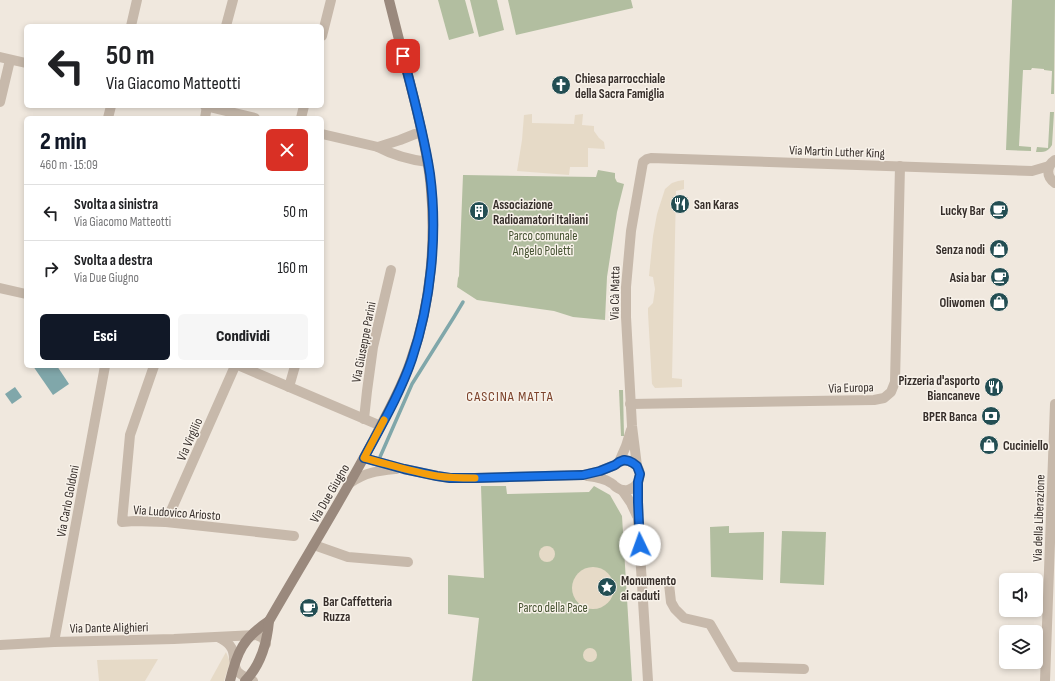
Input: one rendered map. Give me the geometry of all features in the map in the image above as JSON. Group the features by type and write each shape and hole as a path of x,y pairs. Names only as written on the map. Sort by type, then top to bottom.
{"main road":[{"name":"Via Due Giugno","path":"269,621 350,483 401,388 419,334 426,302 432,259 433,219 428,162 389,0"},
{"path":"230,681 234,664 241,648 251,635 269,621"},
{"path":"249,680 266,644 269,621"}],"street":[{"path":"131,24 137,0"},
{"path":"227,24 233,0"},
{"path":"324,28 331,0"},
{"path":"0,102 5,58 24,63"},
{"path":"214,108 247,116"},
{"path":"378,147 422,132"},
{"path":"324,134 378,147 399,156 428,162"},
{"name":"Via Martin Luther King","path":"643,162 651,158 1032,171"},
{"name":"Via Cà Matta","path":"637,466 630,404 626,281 630,231 643,162"},
{"path":"1032,171 1052,163"},
{"path":"1052,163 1048,173 1052,180"},
{"name":"Via Europa","path":"630,404 858,400 884,398 891,392 895,382 900,166"},
{"path":"1032,171 1052,180"},
{"name":"Via Giuseppe Parini","path":"364,419 366,391 373,347 391,270"},
{"path":"0,288 24,294"},
{"name":"Via Carlo Goldoni","path":"54,642 105,368"},
{"name":"Via Ludovico Ariosto","path":"153,368 130,435 122,522 166,522 294,536"},
{"name":"Via Virgilio","path":"166,522 235,368"},
{"path":"245,368 381,426"},
{"path":"288,387 294,368"},
{"name":"Via della Liberazione","path":"1045,681 1055,404"},
{"name":"Via Cà Matta","path":"617,463 626,446 632,426"},
{"path":"364,458 437,476 461,478 583,475 600,478 612,483 622,490 632,489 638,482"},
{"path":"583,475 600,471 624,460 637,466 640,474 638,482 638,520 648,681"},
{"path":"612,483 610,474 617,463"},
{"path":"350,483 359,477 381,470 404,469"},
{"path":"622,490 631,503 638,520"},
{"path":"314,545 348,558 408,562"},
{"path":"669,584 671,602 675,609 684,618 710,624 735,667 804,669"},
{"path":"251,635 261,636 266,644"},
{"name":"Via Dante Alighieri","path":"0,645 251,635"},
{"path":"218,637 227,642 232,648 234,664 238,672 249,680"}],"green space":[{"path":"438,0 465,0 474,33 449,40"},
{"path":"470,0 497,0 504,30 479,37"},
{"path":"508,0 631,0 633,8 516,35"},
{"path":"1012,0 1055,0 1054,94 1051,94 1052,71 1032,68 1031,70 1023,70 1019,146 1031,147 1031,151 1006,150"},
{"path":"1050,112 1054,112 1052,145 1046,151 1036,152 1037,147 1048,148"},
{"name":"Parco comunale Angelo Poletti","path":"598,170 615,173 617,182 624,184 617,212 607,277 605,320 573,317 554,311 477,300 457,287 459,276 463,175 596,177"},
{"path":"619,390 623,390 624,436 621,436"},
{"name":"Parco della Pace","path":"481,486 506,486 507,494 589,492 594,486 610,495 622,516 632,681 472,681 479,618 448,614 448,575 484,578"},
{"path":"729,526 729,533 764,532 763,580 711,577 710,527"},
{"path":"782,531 826,532 824,585 780,583"}],"shaded area":[{"path":"532,114 532,123 574,124 575,115 583,114 582,125 594,126 594,131 604,142 605,149 588,148 588,167 570,167 569,175 517,171 524,115"},
{"path":"684,180 684,189 676,191 672,378 682,379 682,387 655,388 652,384 648,313 648,308 653,303 655,289 653,277 649,276 653,236 657,214 665,189 672,183"},
{"path":"547,546 553,548 555,554 553,560 547,562 541,560 539,554 541,548"},
{"path":"593,567 608,573 614,588 608,603 593,609 578,603 572,588 578,573"},
{"path":"587,648 593,648 597,652 597,658 593,662 587,662 583,658 583,652"},
{"path":"226,652 230,662 224,681 210,681"},
{"path":"158,659 145,681 99,681 97,660"}],"water":[{"path":"34,368 58,368 69,384 53,395"},
{"path":"15,387 22,397 12,404 5,394"}],"waterway":[{"path":"380,457 412,384 463,302"}],"slow traffic":[{"path":"384,420 364,458 437,476 450,478 475,478"}],"place":[{"name":"Chiesa parrocchiale della Sacra Famiglia","path":"561,85"},
{"name":"San Karas","path":"680,204"},
{"name":"Lucky Bar","path":"999,210"},
{"name":"Associazione Radioamatori Italiani","path":"479,211"},
{"name":"Senza nodi","path":"999,249"},
{"name":"Asia bar","path":"1000,277"},
{"name":"Oliwomen","path":"999,302"},
{"name":"Pizzeria d'asporto Biancaneve","path":"994,387"},
{"name":"BPER Banca","path":"991,416"},
{"name":"Cuciniello","path":"989,445"},
{"name":"Monumento ai caduti","path":"607,587"},
{"name":"Bar Caffetteria Ruzza","path":"309,608"}],"district":[{"name":"CASCINA MATTA","path":"510,396"}],"route":[{"path":"403,56 422,132 429,172 433,219 430,271 420,330 411,360 401,388 364,458 404,469 450,478 583,475 600,471 624,460 629,461 637,466 640,474 638,482 638,520 640,545"}]}
